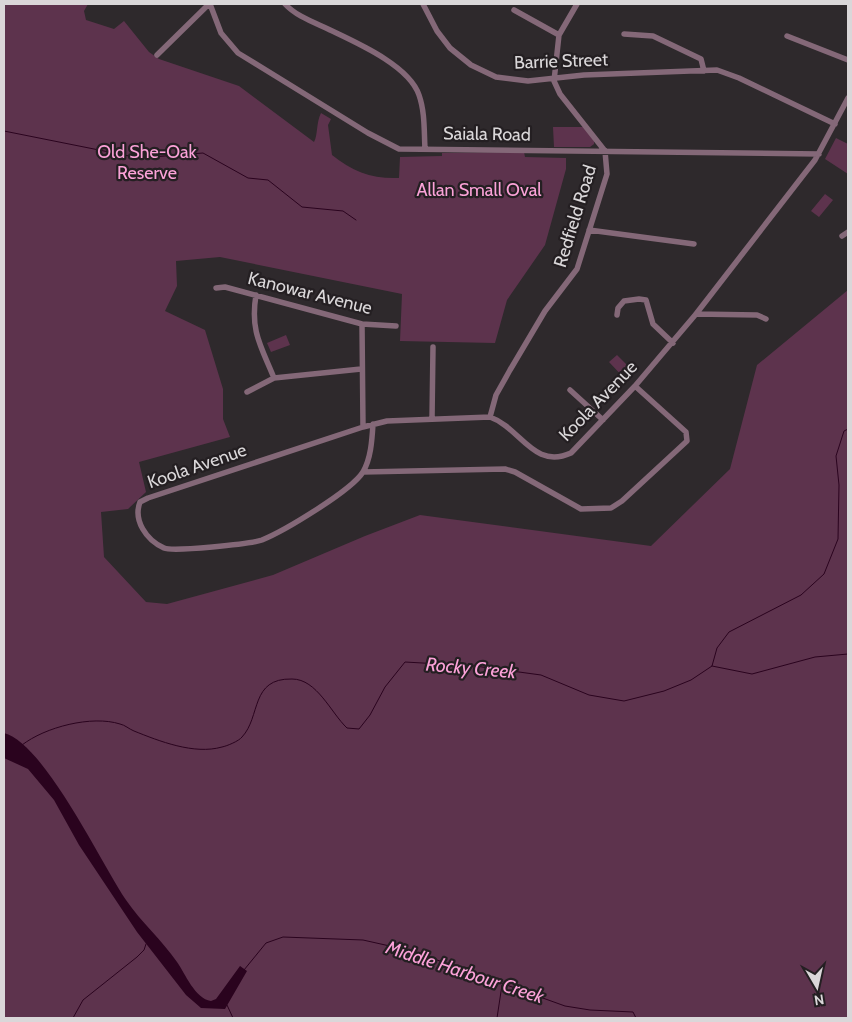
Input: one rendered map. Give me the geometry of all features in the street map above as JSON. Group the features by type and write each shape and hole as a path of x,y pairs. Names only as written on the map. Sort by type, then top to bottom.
{"street":[{"path":"157,55 209,4"},
{"name":"Saiala Road","path":"209,4 221,33 238,53 393,147 819,154"},
{"path":"285,4 310,21 393,64 408,77 419,94 423,112 425,149"},
{"name":"Barrie Street","path":"423,4 443,40 471,66 496,77 512,80 553,79 584,75 728,72 835,124"},
{"path":"553,79 559,35 577,4"},
{"path":"514,10 559,35"},
{"path":"624,34 653,36 701,59 704,71"},
{"path":"787,36 848,60"},
{"name":"Redfield Road","path":"490,417 496,395 510,370 545,311 576,269 607,174 605,151 560,94 553,79"},
{"name":"Koola Avenue","path":"363,472 350,485 316,509 261,541 179,550 164,549 143,530 137,518 140,502 198,480 387,421 490,417 499,420 538,453 558,458 571,454 635,386 696,314 819,154 848,98"},
{"path":"589,230 694,244"},
{"path":"842,236 848,232"},
{"name":"Kanowar Avenue","path":"216,288 225,287 362,324 396,326"},
{"path":"256,295 253,316 255,332 274,378"},
{"path":"617,315 618,308 624,301 646,300 653,324 673,343"},
{"path":"696,314 757,315 766,318"},
{"path":"362,324 363,427"},
{"path":"432,420 433,347"},
{"path":"247,392 274,378 361,369"},
{"path":"373,424 371,447 363,472 505,469 515,472 581,509 611,508 622,501 685,444 688,436 686,432 635,386"},
{"path":"570,390 603,420"}],"green space":[{"path":"4,4 88,4 84,11 86,20 114,29 124,21 149,52 159,59 239,86 314,142 321,113 331,119 328,125 332,155 355,170 371,176 399,178 400,157 442,156 442,153 524,152 525,157 566,158 566,169 545,245 507,300 495,343 400,341 402,294 220,257 176,261 177,286 165,311 205,330 223,389 223,419 230,437 139,462 146,492 128,509 101,512 104,557 146,602 167,604 273,575 420,515 651,546 730,469 757,365 848,290 848,1018 4,1018"},
{"path":"553,127 584,127 594,141 594,144 590,147 554,147"},
{"path":"836,138 848,144 848,174 825,159"},
{"path":"825,194 833,200 819,217 811,211"},
{"path":"286,335 290,345 271,352 267,343"},
{"path":"617,355 634,372 626,380 609,362"}],"shaded area":[{"path":"4,733 20,742 54,780 126,900 171,954 200,996 211,1001 216,999 240,966 247,971 225,1009 201,1008 186,995 137,932 79,845 54,800 28,769 4,758"}],"waterway":[{"path":"4,131 139,158 203,153 248,178 268,180 302,207 343,211 356,220"},
{"name":"Rocky Creek","path":"22,745 56,728 69,724 96,721 122,725 177,746 200,749 222,747 242,737 248,729 258,700 269,685 279,680 292,679 301,680 316,691 347,728 359,729 370,715 385,687 405,662 475,666 541,675 589,695 624,701 664,691 691,680 712,666 717,648 729,632 801,595 824,574 838,539 839,485 836,456 844,431 848,429"},
{"path":"712,666 752,674 815,657 848,654"},
{"name":"Middle Harbour Creek","path":"244,970 266,943 283,937 363,940 412,951 565,1006 590,1010 633,1012 636,1018"},
{"path":"73,1018 83,1000 137,957 144,950 146,944"},
{"path":"497,1018 502,985"},
{"path":"227,1005 233,1018"}],"park label":[{"name":"Old She-Oak Reserve","path":"147,162"},
{"name":"Allan Small Oval","path":"479,190"}]}
